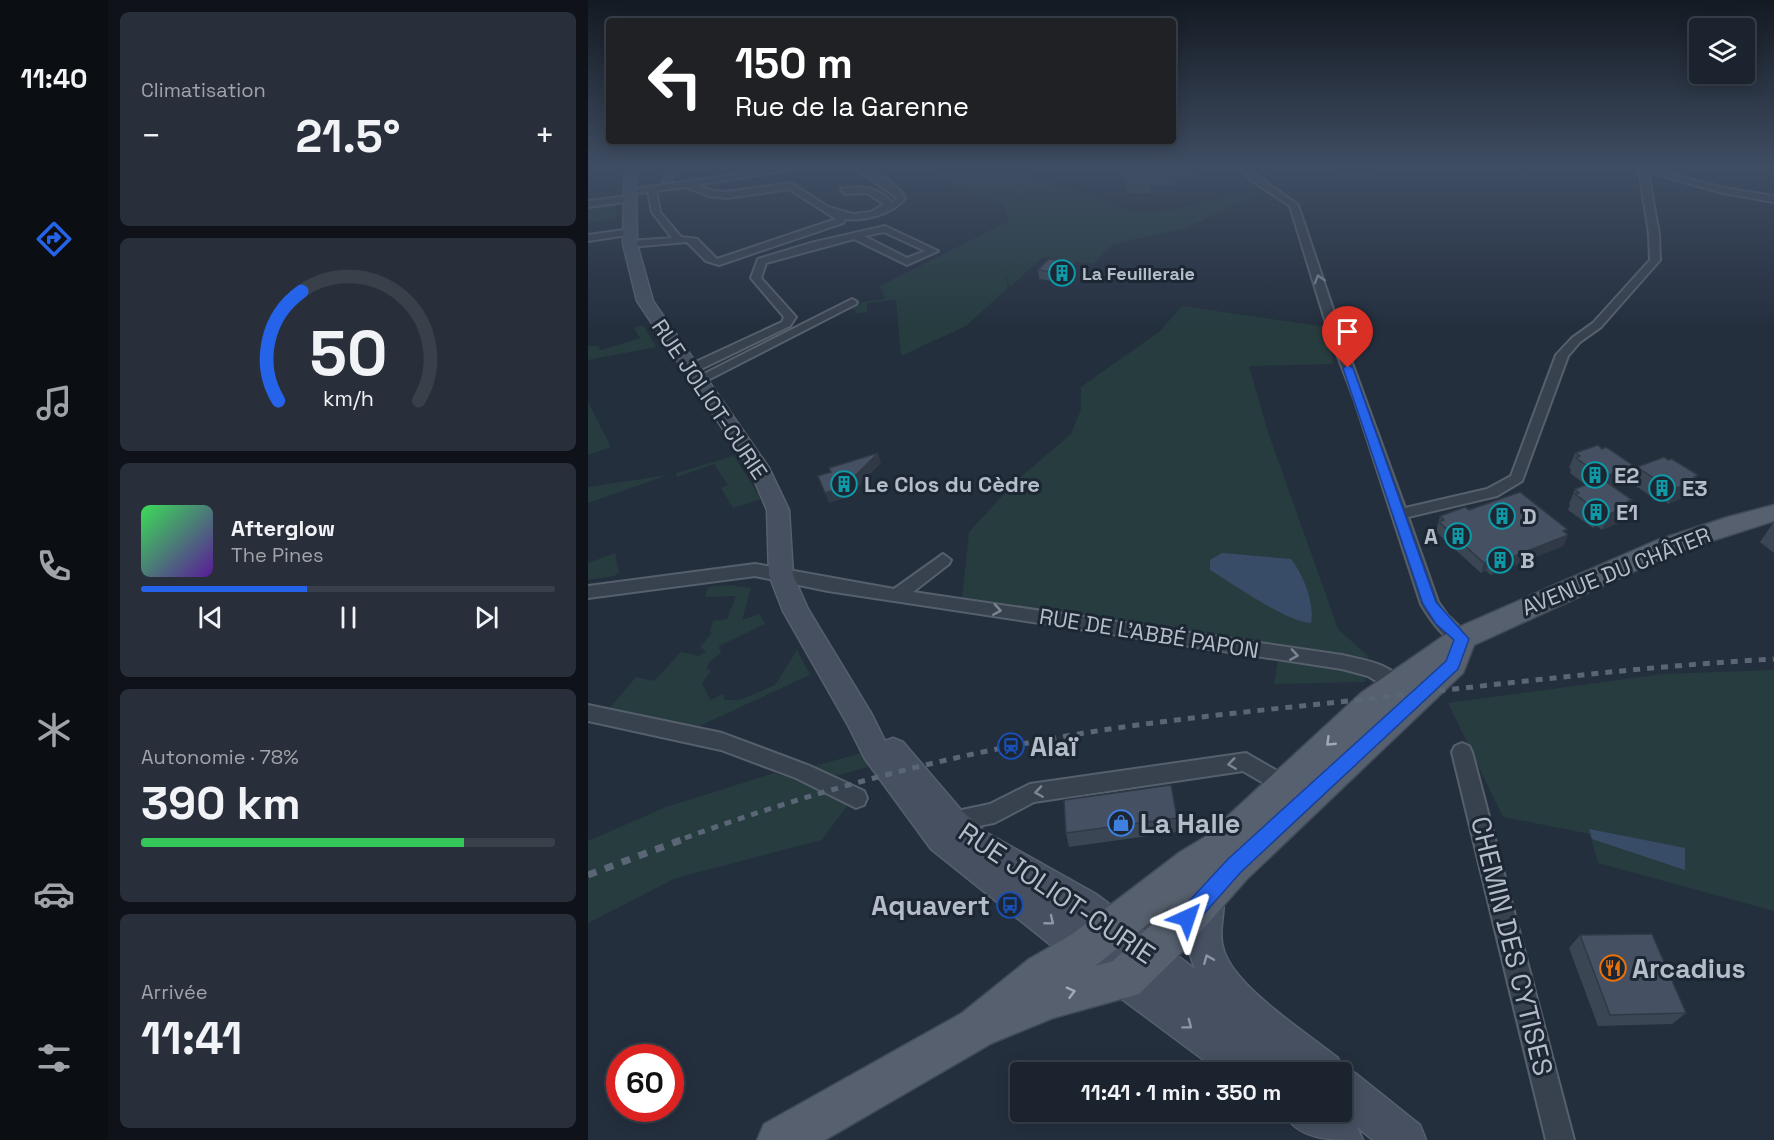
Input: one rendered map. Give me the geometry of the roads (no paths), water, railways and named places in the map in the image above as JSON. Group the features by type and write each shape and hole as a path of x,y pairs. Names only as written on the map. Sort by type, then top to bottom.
{"main road":[{"name":"RUE JOLIOT-CURIE","path":"630,221 630,242 645,300 747,448 773,496 778,510 782,575 796,611 861,721 875,750 942,838 1121,951 1282,1062"},
{"name":"AVENUE DU CHÂTER","path":"1121,951 1193,865 1218,849 1394,684 1488,624 1657,551 1706,532 1774,513"},
{"path":"780,1140 977,1028 1053,997 1215,886 1452,665 1462,639"},
{"name":"RUE JOLIOT-CURIE","path":"861,721 887,744 951,820 976,844 1084,906 1121,951 1241,1062"},
{"path":"1215,886 1204,911 1202,931 1205,953 1220,982 1232,997 1312,1062"},
{"path":"1352,1096 1405,1140"},
{"path":"1352,1117 1380,1140"},
{"path":"1318,1122 1342,1140"}],"street":[{"path":"663,221 677,238"},
{"path":"588,238 630,242 677,238 693,240 709,258 719,262 823,229 840,221"},
{"path":"1299,221 1430,604 1441,620 1462,639"},
{"path":"1399,514 1491,492 1517,478 1562,355 1576,340 1597,325 1655,260 1649,221"},
{"path":"694,374 786,324 790,317 756,278 762,261 814,245 858,237 885,229 933,251 907,262 858,237"},
{"path":"694,374 852,303"},
{"path":"899,594 943,560"},
{"name":"RUE DE L'ABBÉ PAPON","path":"588,592 755,570 828,585 1342,662 1374,670 1394,684"},
{"path":"588,713 722,742 803,772 856,798"},
{"name":"CHEMIN DES CYTISES","path":"1462,752 1560,1140"},
{"path":"951,820 994,813 1030,793 1246,762 1284,786"}],"water":[{"path":"1222,553 1291,559 1307,590 1312,615 1311,623 1289,617 1275,610 1210,570 1210,560"},
{"path":"1589,829 1685,848 1685,870 1592,839"}],"railway":[{"path":"685,838 776,807 914,768 1008,747 1097,731 1224,714 1583,675 1774,659"},
{"path":"588,875 689,837"}],"place":[{"name":"La Feuilleraie","path":"1062,273"},
{"name":"E2","path":"1595,475"},
{"name":"Le Clos du Cèdre","path":"844,484"},
{"name":"E3","path":"1662,488"},
{"name":"E1","path":"1596,512"},
{"name":"D","path":"1502,516"},
{"name":"A","path":"1458,536"},
{"name":"B","path":"1500,560"},
{"name":"Alaï","path":"1011,746"},
{"name":"La Halle","path":"1121,823"},
{"name":"Aquavert","path":"1010,905"},
{"name":"Arcadius","path":"1613,968"}]}
